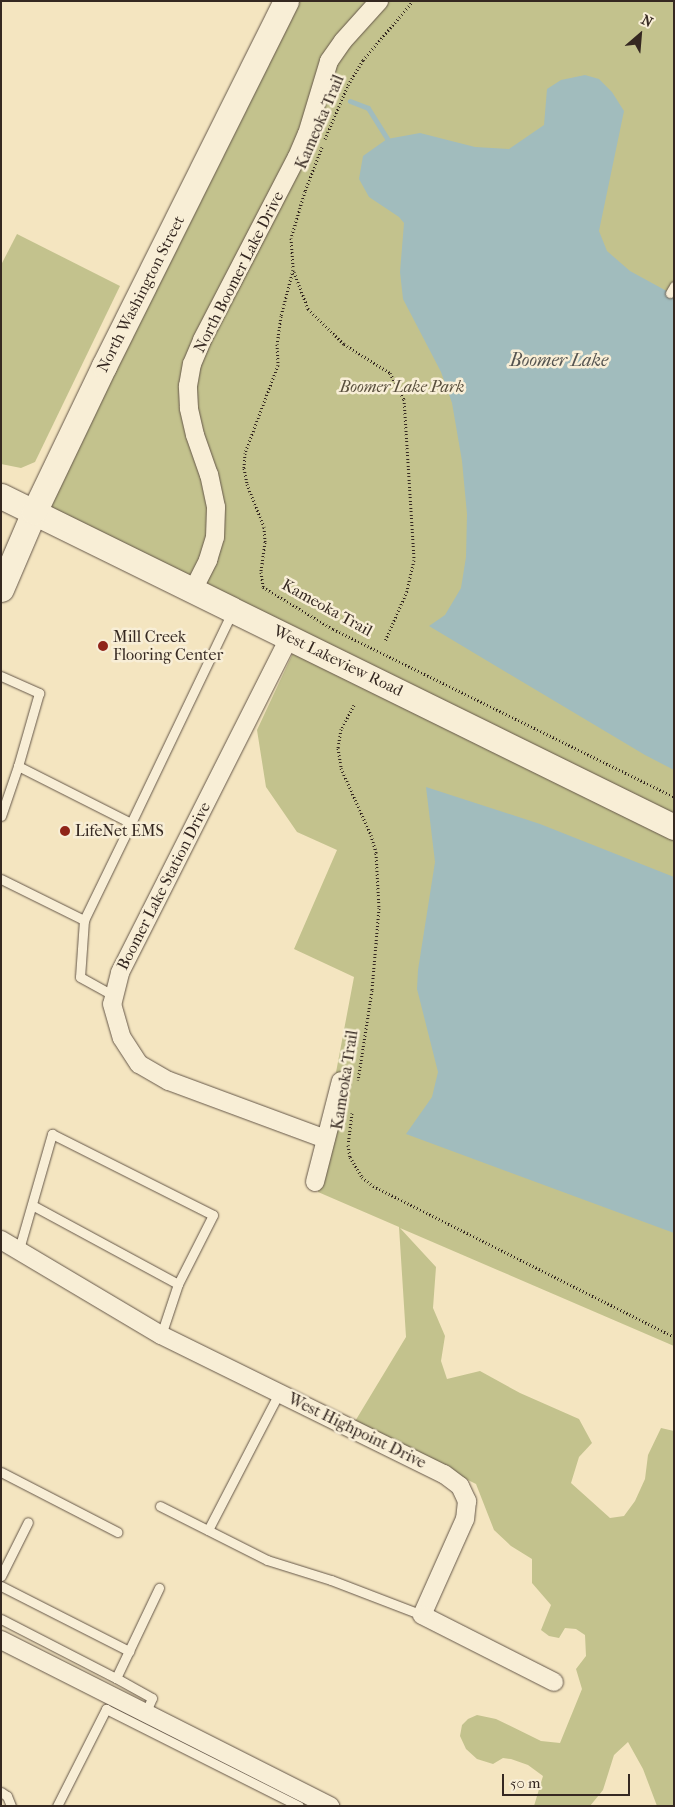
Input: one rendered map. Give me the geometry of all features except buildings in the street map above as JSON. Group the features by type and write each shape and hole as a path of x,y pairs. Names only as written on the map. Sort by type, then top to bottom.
{"main road":[{"name":"North Washington Street","path":"1,589 34,512 158,256 286,1"},
{"name":"West Lakeview Road","path":"1,496 674,827"}],"street":[{"name":"North Boomer Lake Drive","path":"193,590 208,560 215,537 216,507 209,475 195,435 189,408 188,386 192,364 202,340 297,157 307,134 318,90 329,62 343,41 379,1"},
{"name":"Boomer Lake Station Drive","path":"289,638 120,973 112,1004 122,1038 139,1064 170,1082 326,1139"},
{"path":"315,1182 326,1139 349,1084"},
{"name":"West Highpoint Drive","path":"1,1240 20,1249 161,1335 444,1474 460,1486 467,1501 465,1519 422,1615"},
{"path":"422,1615 554,1682"},
{"path":"1,1640 142,1719 330,1806"}],"lane":[{"path":"114,996 80,977 84,920 233,610"},
{"path":"1,676 39,693 1,816"},
{"path":"18,766 131,823"},
{"path":"1,879 84,920"},
{"path":"20,1249 52,1134 214,1215 178,1284 161,1335"},
{"path":"32,1205 178,1284"},
{"path":"208,1530 279,1393"},
{"path":"1,1472 117,1532"},
{"path":"160,1506 267,1560 331,1580 422,1615"},
{"path":"1,1576 28,1522"},
{"path":"1,1586 129,1651"},
{"path":"116,1678 159,1588"},
{"path":"1,1619 152,1698 142,1719"},
{"path":"58,1806 106,1709 142,1719 300,1806"},
{"path":"1,1792 6,1796 11,1806"}],"path":[{"name":"Kameoka Trail","path":"412,1 363,60 348,84 304,191 295,221 291,238 293,270 280,325 277,344 278,365 244,453 247,484 264,527 265,542 260,572 264,587 333,629 674,797"},
{"name":"Kameoka Trail","path":"293,270 308,309 344,344 390,373 404,399 414,560 408,591 386,641"},
{"name":"Kameoka Trail","path":"349,1084 372,990 379,908 376,853 371,834 341,768 338,748 342,729 354,705"},
{"name":"Kameoka Trail","path":"354,1105 348,1145 350,1157 362,1177 373,1186 674,1337"}],"green space":[{"name":"Boomer Lake Park","path":"289,1 674,1 674,1346 400,1228 436,1267 433,1308 445,1336 441,1361 447,1379 480,1371 520,1393 579,1419 592,1443 579,1457 571,1483 610,1518 624,1516 635,1501 645,1479 648,1455 661,1428 674,1431 674,1806 657,1806 643,1769 628,1742 614,1755 603,1790 590,1806 534,1806 543,1776 528,1765 511,1759 503,1758 493,1764 477,1759 466,1749 460,1736 462,1725 468,1719 477,1715 496,1719 541,1741 560,1743 582,1689 576,1669 586,1656 585,1635 576,1629 565,1628 559,1638 549,1636 541,1630 551,1605 532,1583 532,1559 511,1546 494,1530 476,1484 354,1423 406,1337 399,1227 318,1192 327,1120 354,977 294,949 337,850 297,832 266,787 257,730 299,640 36,511"},
{"path":"17,234 120,286 35,462 21,468 1,464 1,265"}],"water":[{"name":"Boomer Lake","path":"585,75 599,79 612,92 624,111 599,231 607,251 630,271 674,295 674,770 645,755 429,626 445,615 461,588 466,557 467,514 462,461 452,403 441,372 403,299 400,272 404,223 399,217 369,197 359,179 363,156 387,139 420,133 475,147 509,149 544,125 547,89 561,80"},
{"path":"426,787 540,824 674,877 674,1233 406,1134 432,1097 438,1072 417,989 418,970 435,862"}],"waterway":[{"path":"323,92 333,95"},
{"path":"350,101 368,108 387,139"}],"place":[{"name":"Mill Creek Flooring Center","path":"103,646"},
{"name":"LifeNet EMS","path":"65,831"}]}
